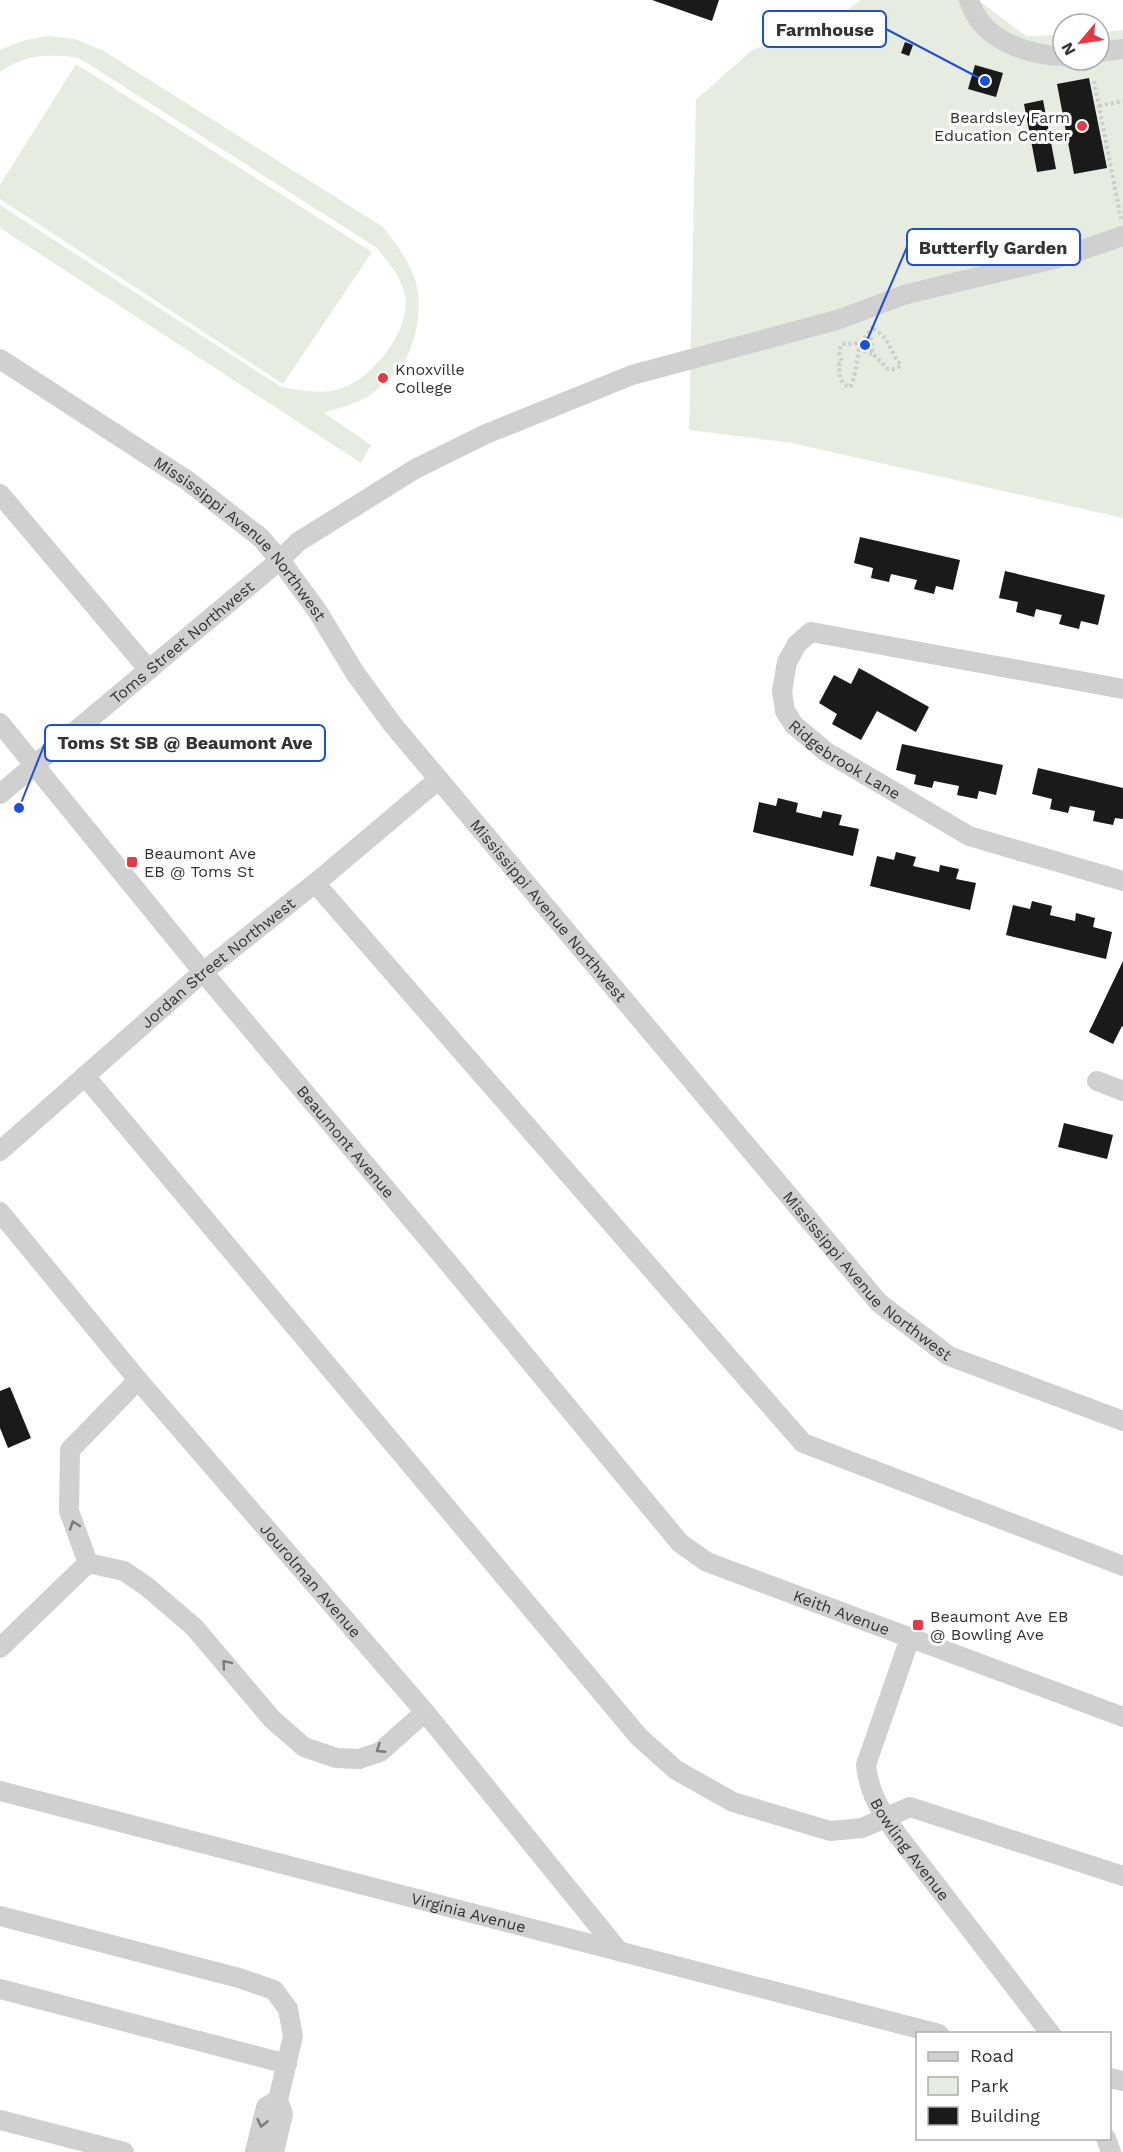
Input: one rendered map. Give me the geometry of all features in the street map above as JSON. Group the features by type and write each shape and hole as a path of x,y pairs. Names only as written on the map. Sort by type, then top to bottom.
{"street":[{"path":"969,0 974,15 987,30 1007,43 1040,54 1051,55"},
{"name":"Toms Street Northwest","path":"0,794 280,560 298,542 415,468 486,434 632,375 837,320 907,294 1058,258 1123,236"},
{"name":"Mississippi Avenue Northwest","path":"0,359 188,481 261,538 318,612 355,673 393,725 879,1302 949,1356 1123,1421"},
{"path":"0,494 149,670"},
{"name":"Ridgebrook Lane","path":"1123,689 811,632 797,644 787,662 782,691 785,711 794,725 825,751 969,836 1123,881"},
{"name":"Beaumont Avenue","path":"0,723 203,972 444,1257 680,1543 697,1555"},
{"name":"Jordan Street Northwest","path":"0,1150 203,972 315,883 439,779"},
{"path":"315,883 803,1443 1123,1566"},
{"path":"85,1076 639,1737 676,1770 733,1802 830,1831 862,1828 910,1807 1123,1876"},
{"path":"1097,1081 1123,1091"},
{"name":"Jourolman Avenue","path":"1,1216 138,1380 424,1712 618,1950"},
{"path":"88,1563 69,1511 70,1450 138,1380"},
{"name":"Keith Avenue","path":"697,1555 707,1562 1123,1717"},
{"path":"0,1648 88,1563"},
{"path":"88,1563 124,1571 194,1626 272,1719 304,1747 336,1758 359,1759 380,1752 424,1712"},
{"name":"Bowling Avenue","path":"910,1638 866,1765 868,1784 885,1817 1049,2032"},
{"name":"Virginia Avenue","path":"0,1791 931,2032"},
{"path":"0,1916 238,1978 274,1990 288,2009 293,2036 278,2100 283,2114 274,2152"},
{"path":"0,1989 286,2064"},
{"path":"255,2152 266,2107 278,2100"},
{"path":"0,2120 124,2152"}],"path":[{"path":"1094,81 1119,211"},
{"path":"1099,106 1123,101"},
{"path":"860,343 842,344 840,347 839,358 842,363 839,365 839,374 850,387 854,381 860,343 871,331 876,318 875,304"},
{"path":"858,349 873,354 888,369 896,369 901,364 895,358 887,341 871,331"},
{"path":"871,331 873,354"}],"green space":[{"path":"861,0 978,0 1026,36 1051,35 1051,72 1111,72 1111,32 1123,30 1123,518 792,443 689,430 696,100 752,50 826,26"},
{"path":"48,36 75,39 102,50 383,227 394,241 412,270 417,287 419,305 417,324 410,351 388,380 367,397 324,413 371,445 361,463 0,228 0,205 281,387 323,392 349,385 363,377 376,365 397,336 403,321 406,305 402,285 377,248 79,58 38,57 18,62 0,72 0,50 21,41"},
{"path":"76,64 372,252 283,384 0,199 0,185"}],"building":[{"path":"652,0 719,0 712,21"},
{"path":"905,42 913,45 909,56 901,53"},
{"path":"975,65 1003,73 996,97 968,89"},
{"name":"Beardsley Farm Education Center","path":"1089,78 1107,168 1074,174 1057,84"},
{"path":"1043,100 1056,169 1037,172 1024,104"},
{"path":"860,537 960,560 953,590 936,586 934,594 914,589 917,580 891,574 889,582 871,578 873,568 854,563"},
{"path":"1005,571 1105,595 1098,625 1081,621 1079,629 1059,624 1062,615 1036,609 1034,617 1016,612 1018,602 999,598"},
{"path":"859,668 929,707 916,732 877,711 861,740 832,724 837,714 819,703 834,675 851,684"},
{"path":"902,744 1003,765 996,795 979,791 977,799 957,795 959,786 934,781 932,788 914,784 916,775 896,770"},
{"path":"1038,768 1123,788 1123,819 1115,818 1113,825 1093,821 1095,811 1070,806 1068,813 1050,809 1052,799 1032,794"},
{"path":"778,798 798,803 796,812 821,818 823,811 842,815 839,825 859,829 853,856 753,832 759,802 776,806"},
{"path":"896,852 916,857 913,866 939,872 940,865 959,869 956,879 976,883 970,910 870,886 877,856 894,860"},
{"path":"1032,901 1052,906 1050,915 1075,921 1076,913 1095,918 1093,927 1112,932 1106,959 1006,935 1013,905 1030,909"},
{"path":"1123,961 1123,1027 1113,1044 1089,1032"},
{"path":"1064,1123 1113,1135 1107,1159 1058,1147"},
{"path":"10,1387 31,1438 8,1448 0,1428 0,1391"}],"place":[{"name":"Farmhouse","path":"985,81"},
{"name":"Beardsley Farm Education Center","path":"1082,126"},
{"name":"Butterfly Garden","path":"865,345"},
{"name":"Knoxville College","path":"383,378"},
{"name":"Toms St SB @ Beaumont Ave","path":"19,808"},
{"name":"Beaumont Ave EB @ Toms St","path":"132,862"},
{"name":"Beaumont Ave EB @ Bowling Ave","path":"918,1625"}]}
